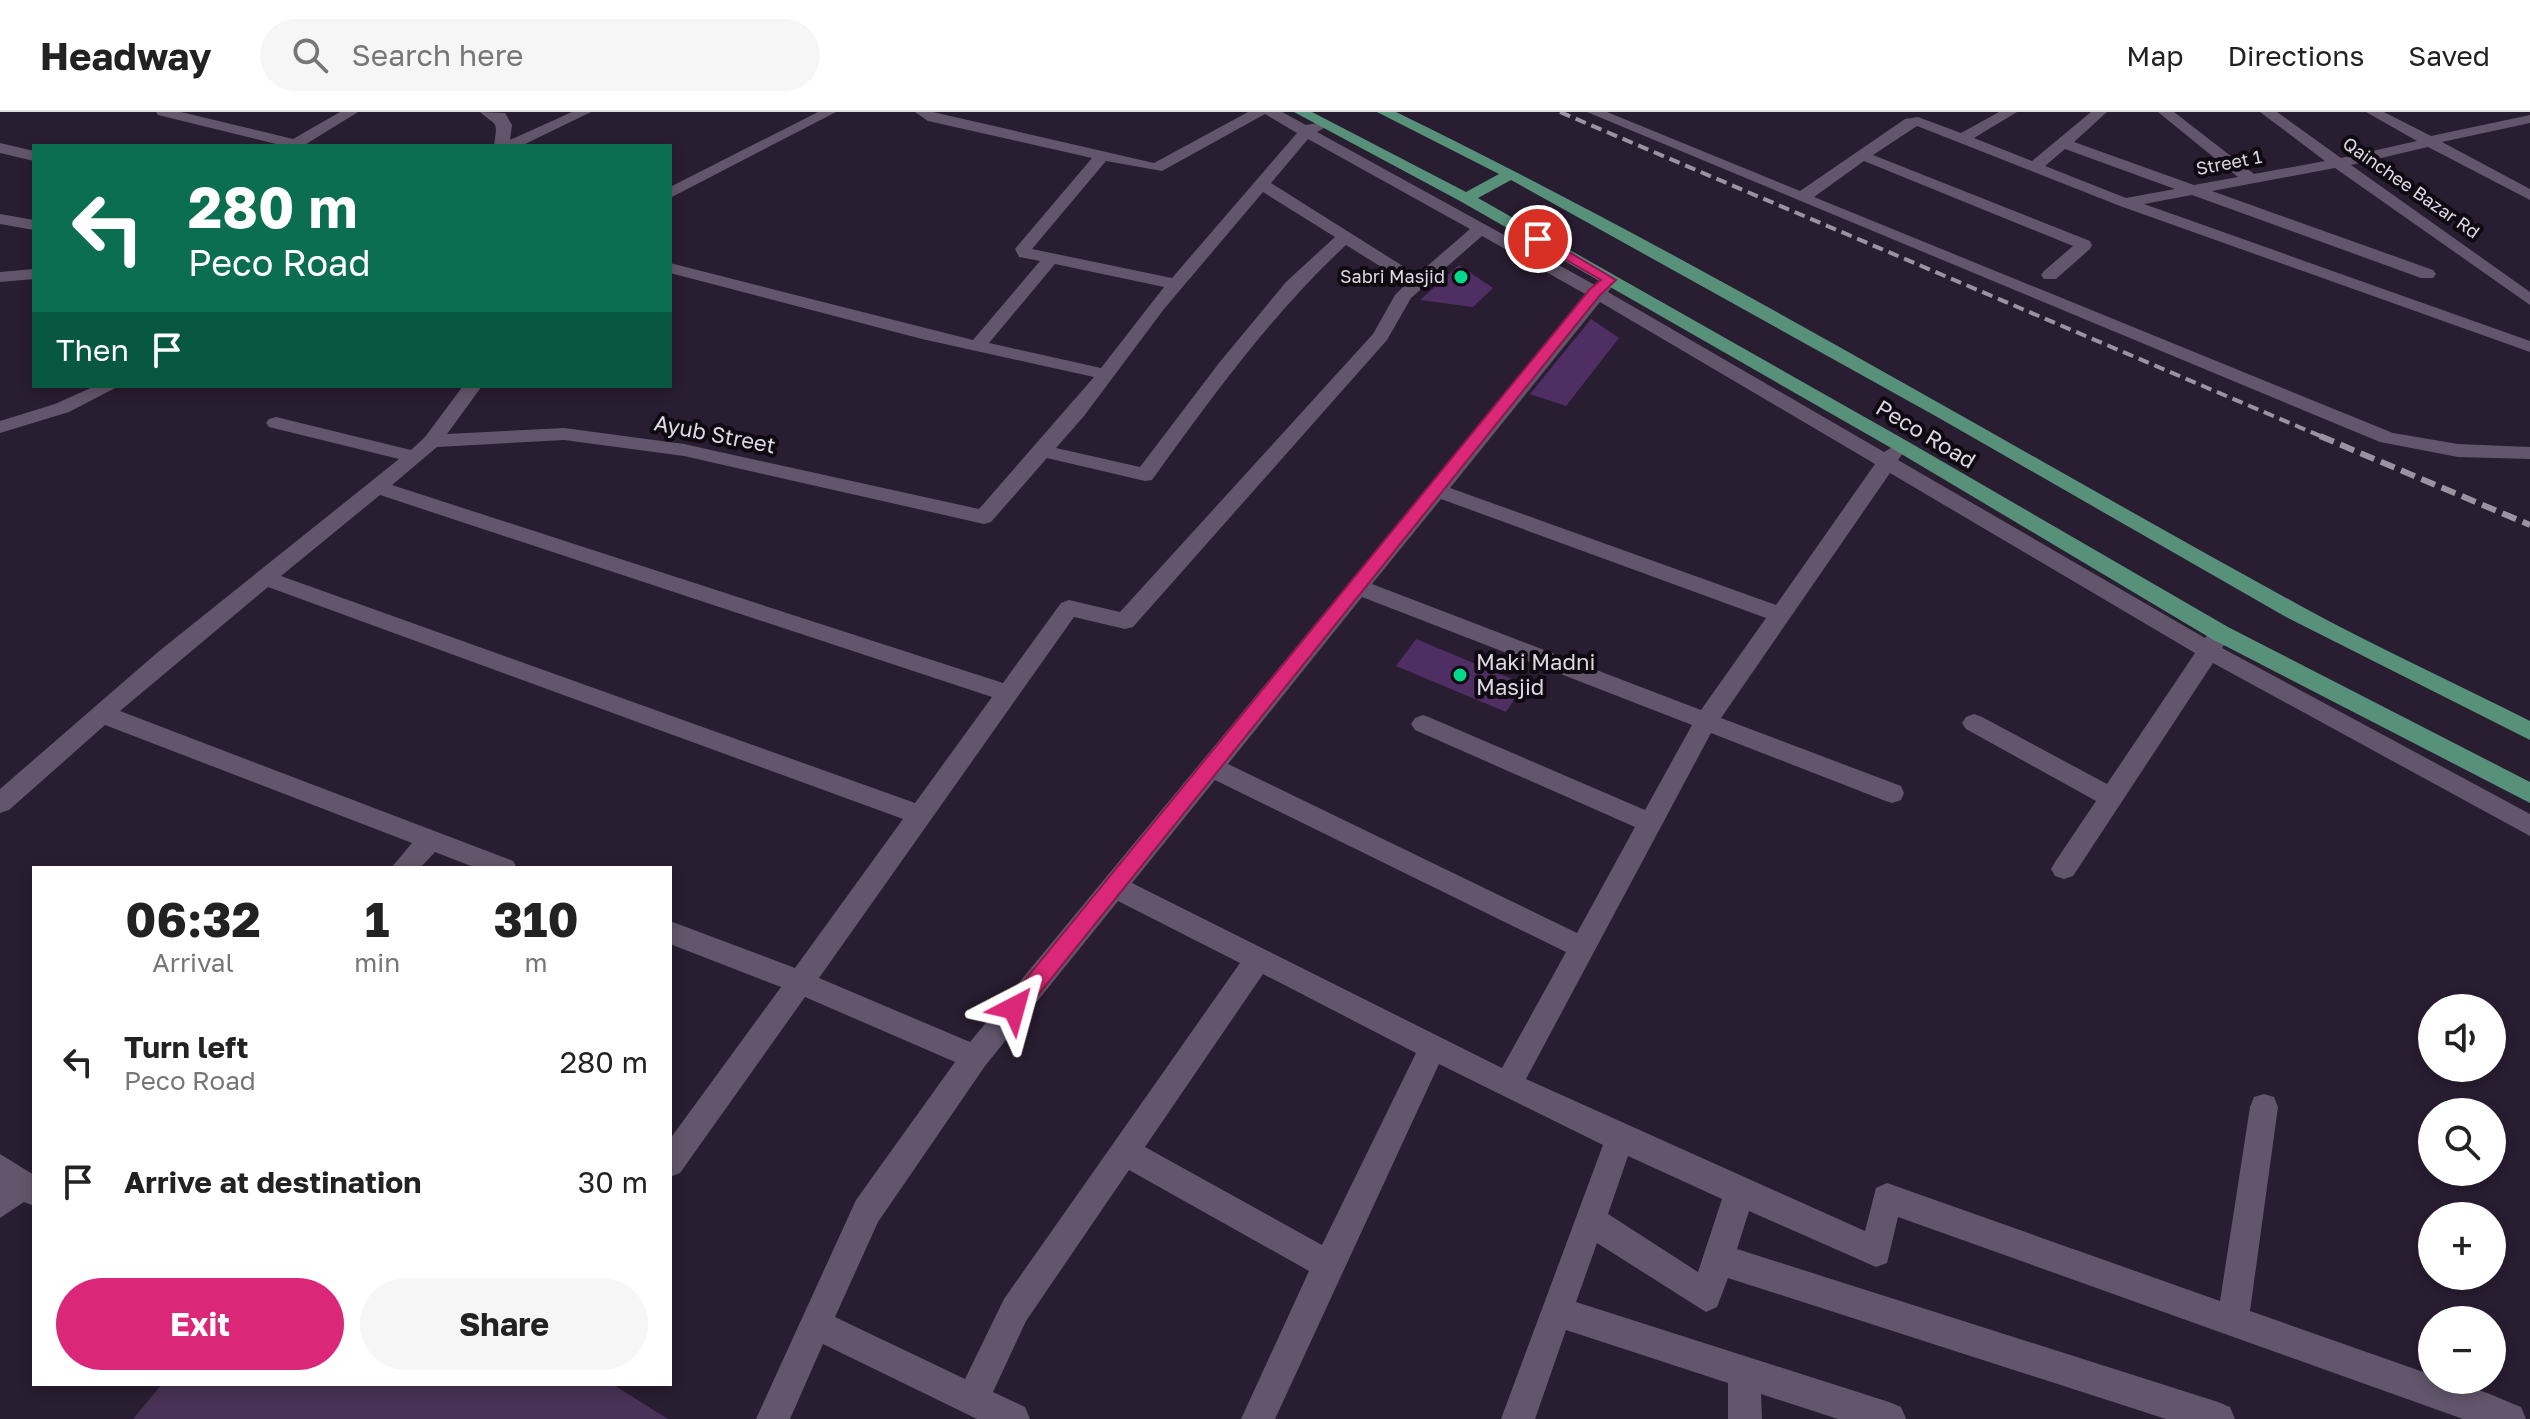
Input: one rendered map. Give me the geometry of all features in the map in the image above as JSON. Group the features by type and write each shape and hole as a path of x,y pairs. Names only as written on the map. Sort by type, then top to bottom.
{"main road":[{"name":"Peco Road","path":"1384,112 1511,174 1946,414 2294,612 2530,731"},
{"name":"Peco Road","path":"1310,122 1466,198 1602,286 1893,454"},
{"path":"1466,198 1511,174"},
{"path":"2215,642 2530,793"}],"street":[{"path":"163,112 290,144"},
{"path":"296,144 351,112"},
{"path":"487,112 500,116 505,125 502,144"},
{"path":"513,144 584,112"},
{"path":"672,192 829,112"},
{"path":"922,112 933,118 1156,168 1259,112"},
{"path":"773,1419 867,1211 975,1057 1602,286 1481,228 1310,122 1271,112"},
{"path":"1594,112 2387,438 2429,448 2478,454 2530,453"},
{"path":"1963,138 2010,112"},
{"path":"2035,166 2100,112"},
{"path":"2165,112 2251,179"},
{"name":"Qainchee Bazar Rd","path":"2267,112 2530,300"},
{"path":"2373,112 2526,193"},
{"path":"2470,112 2496,126"},
{"name":"Street 1","path":"2126,203 2339,162 2530,119"},
{"path":"1801,198 1914,121 2126,203 2530,347"},
{"path":"1310,122 1042,451 1145,475 1225,367 1292,286 1345,237"},
{"path":"2063,143 2427,274"},
{"path":"0,148 32,156"},
{"path":"1861,155 2084,245 2050,275"},
{"path":"1101,157 1022,251 1176,284"},
{"path":"1261,184 1419,283"},
{"path":"2526,193 2504,194 2530,213"},
{"path":"0,219 32,225"},
{"path":"674,1149 800,982 1069,608 1125,621 1381,336 1404,295 1481,228"},
{"path":"977,346 1051,258"},
{"path":"672,269 977,346 1105,374"},
{"path":"0,277 32,274"},
{"path":"0,427 62,408 106,388"},
{"path":"0,803 264,578 415,457 432,441 472,388"},
{"path":"276,423 415,457"},
{"name":"Ayub Street","path":"432,441 564,434 654,446 802,475 984,517 1042,451"},
{"path":"1508,1085 1705,723 1893,454 2530,826"},
{"path":"379,488 1007,693"},
{"path":"1437,490 1780,615"},
{"path":"264,578 919,815"},
{"path":"1358,587 1892,793"},
{"path":"2064,869 2215,642"},
{"path":"102,714 499,866"},
{"path":"1974,723 2112,798"},
{"path":"1423,724 1650,823"},
{"path":"1211,767 1583,948"},
{"path":"406,866 431,840"},
{"path":"1113,886 1508,1085 1876,1252 1887,1198 2509,1419"},
{"path":"672,933 800,982 975,1057"},
{"path":"972,1399 1015,1310 1258,959"},
{"path":"1258,1419 1433,1047"},
{"path":"2233,1321 2264,1107"},
{"path":"1518,1419 1620,1138"},
{"path":"1123,1151 1328,1265"},
{"path":"1590,1220 1706,1296 1740,1191"},
{"path":"1718,1259 2218,1419"},
{"path":"1555,1311 1889,1419"},
{"path":"816,1324 1013,1419"},
{"path":"1744,1372 1745,1419"}],"shaded area":[{"path":"160,1386 615,1386 668,1419 133,1419"}],"building":[{"name":"Sabri Masjid","path":"1459,265 1493,288 1473,307 1420,300"},
{"path":"1591,319 1619,338 1566,406 1530,394"},
{"name":"Maki Madni Masjid","path":"1416,639 1524,684 1506,712 1396,666"}],"railway":[{"path":"1560,112 2325,438"},
{"path":"2320,436 2530,525"}],"place":[{"name":"Sabri Masjid","path":"1461,277"},
{"name":"Maki Madni Masjid","path":"1460,675"}],"route":[{"path":"1014,1008 1595,292 1610,280 1538,239"}]}
